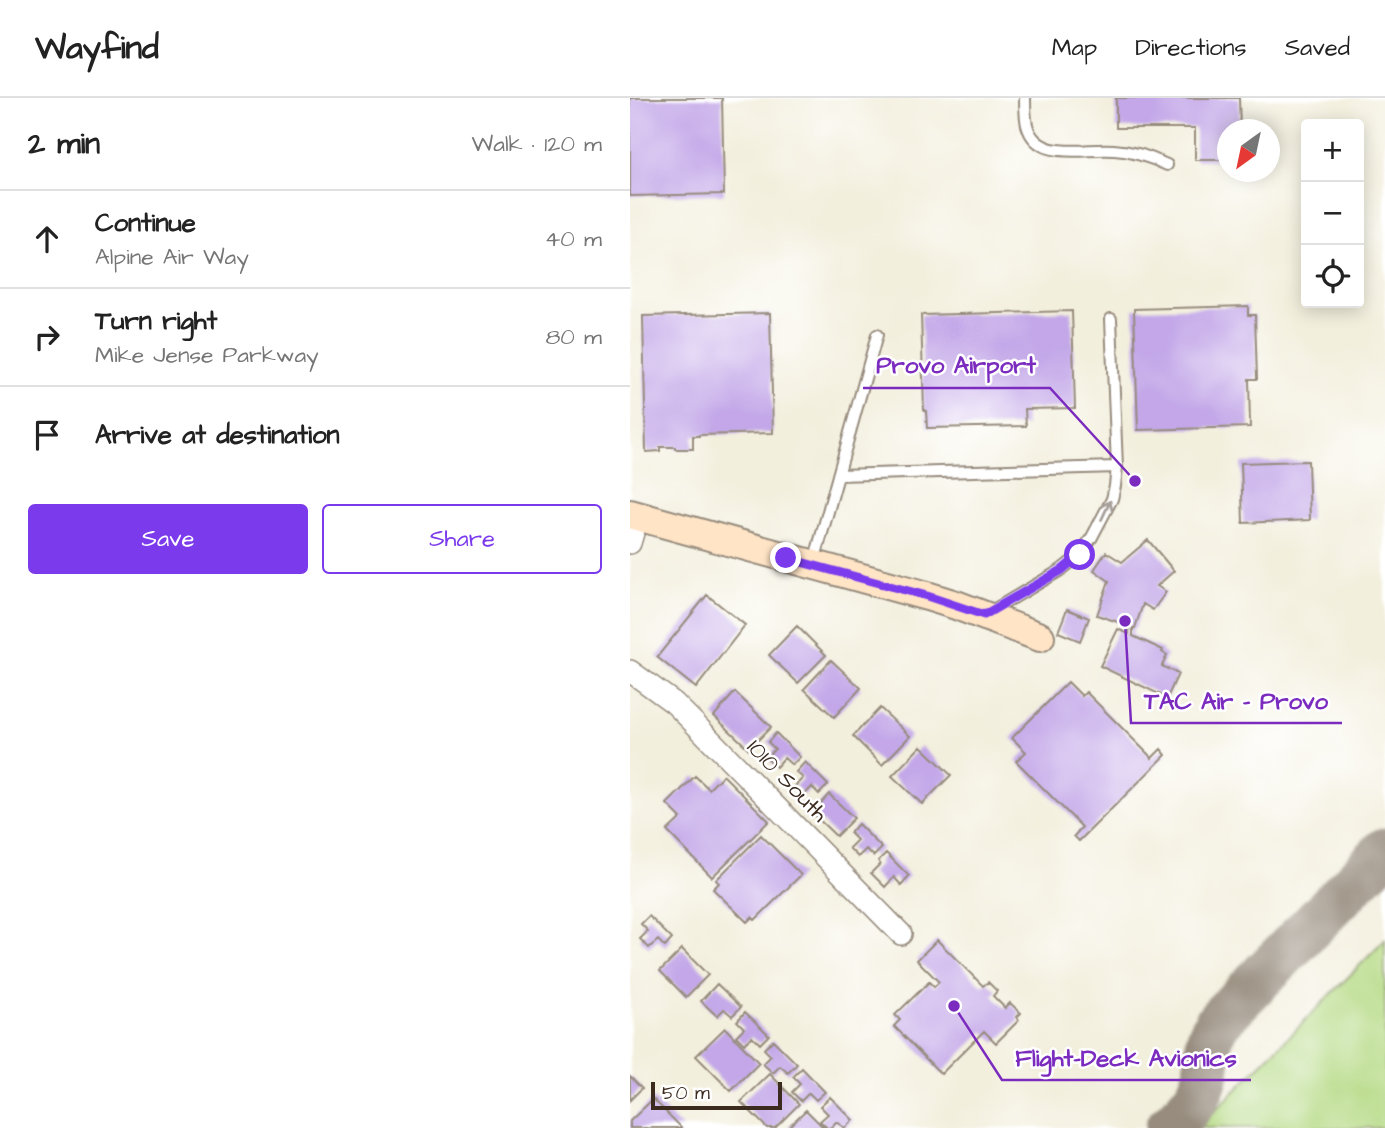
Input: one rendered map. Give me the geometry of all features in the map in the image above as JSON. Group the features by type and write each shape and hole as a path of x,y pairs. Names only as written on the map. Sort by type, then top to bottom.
{"street":[{"path":"633,524 813,565 927,596 1040,637"},
{"name":"1010 South","path":"630,671 666,697 695,723 901,934"}],"lane":[{"path":"1025,98 1028,129 1042,146 1058,150 1112,149 1155,159 1167,165"},
{"path":"984,615 1062,570 1080,555 1093,537 1112,499 1117,467 1111,319"},
{"path":"813,565 877,335"},
{"path":"838,475 1117,467"}],"green space":[{"path":"1385,940 1385,1128 1198,1128"}],"building":[{"path":"630,98 722,98 724,194 630,196"},
{"path":"1116,98 1239,98 1240,119 1217,119 1217,160 1195,160 1195,128 1116,128"},
{"path":"1248,306 1248,315 1255,315 1257,379 1249,379 1250,427 1138,430 1134,309"},
{"path":"1072,311 1075,408 1025,409 1026,426 927,428 921,315"},
{"path":"770,313 773,433 699,435 693,436 693,449 660,447 660,451 646,452 643,316"},
{"path":"1308,461 1310,520 1243,523 1241,463"},
{"path":"1148,540 1174,571 1157,586 1166,592 1153,610 1143,604 1133,628 1133,636 1163,650 1167,655 1162,666 1178,674 1167,698 1100,666 1118,629 1129,634 1130,626 1097,615 1109,581 1094,570 1106,552 1122,562"},
{"path":"707,595 745,625 696,688 657,657"},
{"path":"1067,609 1089,618 1080,641 1058,632"},
{"path":"797,626 826,655 798,683 769,655"},
{"path":"831,660 861,688 834,717 804,689"},
{"path":"1068,682 1082,696 1086,692 1152,758 1161,749 1166,755 1079,841 1074,836 1082,827 1016,761 1026,752 1012,738"},
{"path":"735,692 771,727 749,749 714,716"},
{"path":"880,708 910,736 882,765 853,736"},
{"path":"776,733 800,757 792,765 784,758 776,767 766,757 775,749 768,742"},
{"path":"921,746 951,775 922,804 892,776"},
{"path":"805,762 828,785 819,794 812,787 804,795 795,786 803,778 796,772"},
{"path":"723,775 769,821 712,877 667,831 681,818 667,804 695,776 709,789"},
{"path":"829,794 854,818 836,836 812,813"},
{"path":"858,824 882,848 874,856 866,849 858,857 849,848 857,840 850,833"},
{"path":"761,835 801,875 755,920 752,917 747,922 713,889 719,883 716,880"},
{"path":"886,853 909,876 901,885 894,877 885,887 871,873"},
{"path":"649,916 672,939 665,947 658,940 649,948 640,939 648,931 641,924"},
{"path":"937,940 983,986 988,982 997,991 993,996 1005,1008 1010,1003 1021,1013 1017,1017 1019,1020 996,1043 984,1031 941,1074 894,1026 900,1020 895,1015 929,982 934,987 939,982 917,960"},
{"path":"682,949 708,975 686,997 660,971"},
{"path":"717,984 741,1007 732,1016 724,1009 717,1016 701,1001"},
{"path":"745,1012 769,1035 760,1044 752,1036 744,1044 736,1036 744,1028 737,1021"},
{"path":"725,1028 759,1063 731,1091 696,1056"},
{"path":"773,1040 797,1064 788,1073 780,1066 773,1073 763,1064 771,1056 764,1049"},
{"path":"802,1068 825,1092 816,1100 809,1093 801,1101 792,1092 800,1084 793,1077"},
{"path":"770,1074 799,1104 775,1128 767,1128 741,1102"},
{"path":"630,1076 642,1088 630,1100"},
{"path":"830,1097 853,1120 845,1128 836,1122 827,1128 820,1121 828,1114 820,1106"},
{"path":"653,1099 682,1128 630,1128 630,1121"},
{"path":"806,1110 824,1128 787,1128"}],"taxiway":[{"path":"1168,1128 1190,1105 1203,1085 1209,1041 1220,1019 1385,851"}],"place":[{"name":"Provo Airport","path":"1135,481"},
{"name":"TAC Air - Provo","path":"1125,621"},
{"name":"Flight-Deck Avionics","path":"954,1006"}],"route":[{"path":"786,558 927,596 984,615 1062,570 1080,555"}]}
